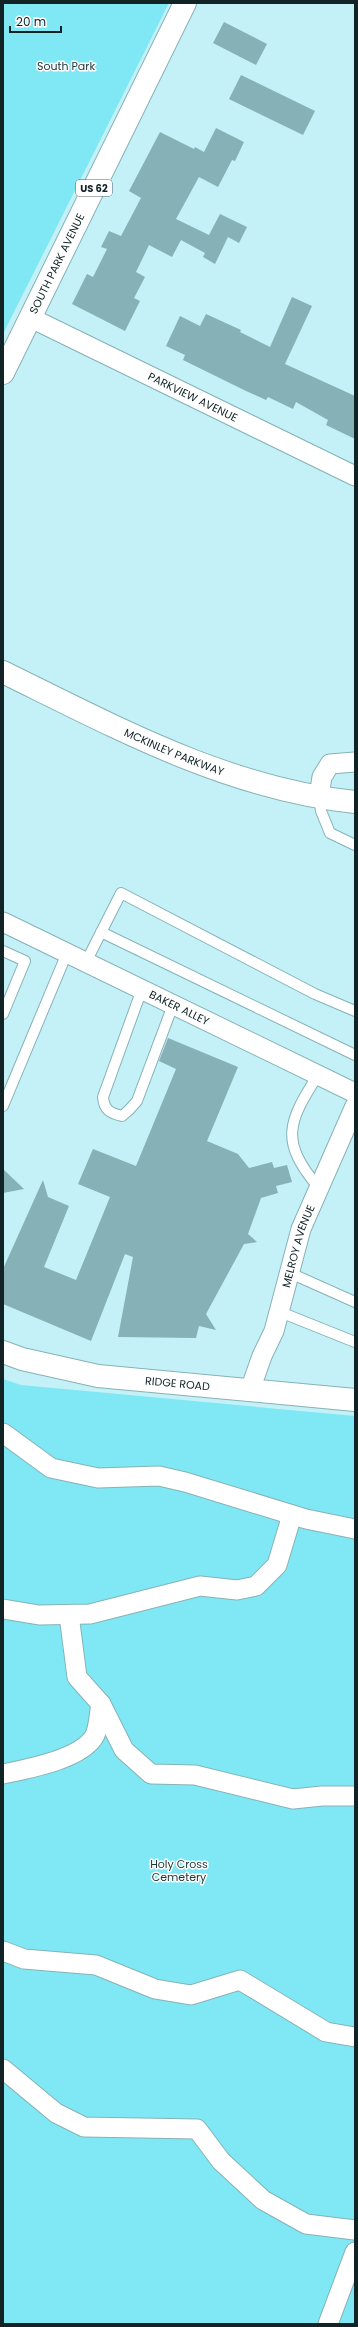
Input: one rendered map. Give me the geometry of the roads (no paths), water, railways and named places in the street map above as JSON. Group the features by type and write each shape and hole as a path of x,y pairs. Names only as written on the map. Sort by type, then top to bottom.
{"main road":[{"name":"SOUTH PARK AVENUE","path":"3,373 185,3"},
{"name":"MCKINLEY PARKWAY","path":"3,672 143,741 186,759 262,784 355,802"},
{"name":"RIDGE ROAD","path":"3,1352 22,1359 98,1376 355,1400"}],"street":[{"name":"PARKVIEW AVENUE","path":"30,318 355,476"},
{"path":"319,796 322,777 330,764 355,762"},
{"name":"BAKER ALLEY","path":"3,922 355,1092"},
{"name":"MELROY AVENUE","path":"250,1390 262,1356 274,1331 301,1229 355,1106"},
{"path":"3,1433 50,1468 98,1478 159,1476 185,1482 292,1515 355,1529"},
{"path":"3,1609 39,1615 90,1614 200,1586 237,1590 256,1586 277,1565 292,1515"},
{"path":"69,1614 78,1677 101,1704 124,1750 151,1774 195,1775 293,1800 322,1796 355,1796"},
{"path":"3,1774 35,1768 80,1750 95,1735 101,1704"},
{"path":"3,1951 24,1959 96,1965 155,1989 191,1995 240,1980 326,2032 355,2037"},
{"path":"3,2069 56,2113 84,2127 197,2129 221,2161 263,2200 306,2224 355,2230"},
{"path":"328,2324 355,2252"}],"lane":[{"path":"319,796 321,811 330,833 355,845"},
{"path":"86,962 121,894 315,994 355,1011"},
{"path":"101,932 355,1055"},
{"path":"3,951 25,961 3,1014"},
{"path":"3,1106 67,953"},
{"path":"142,989 103,1097 104,1104 110,1113 122,1116 137,1100 173,1004"},
{"path":"318,1075 302,1101 292,1122 291,1134 297,1156 306,1173 319,1188"},
{"path":"290,1273 355,1302"},
{"path":"280,1312 355,1342"}],"park label":[{"name":"South Park","path":"66,66"},
{"name":"Holy Cross Cemetery","path":"179,1870"}]}
